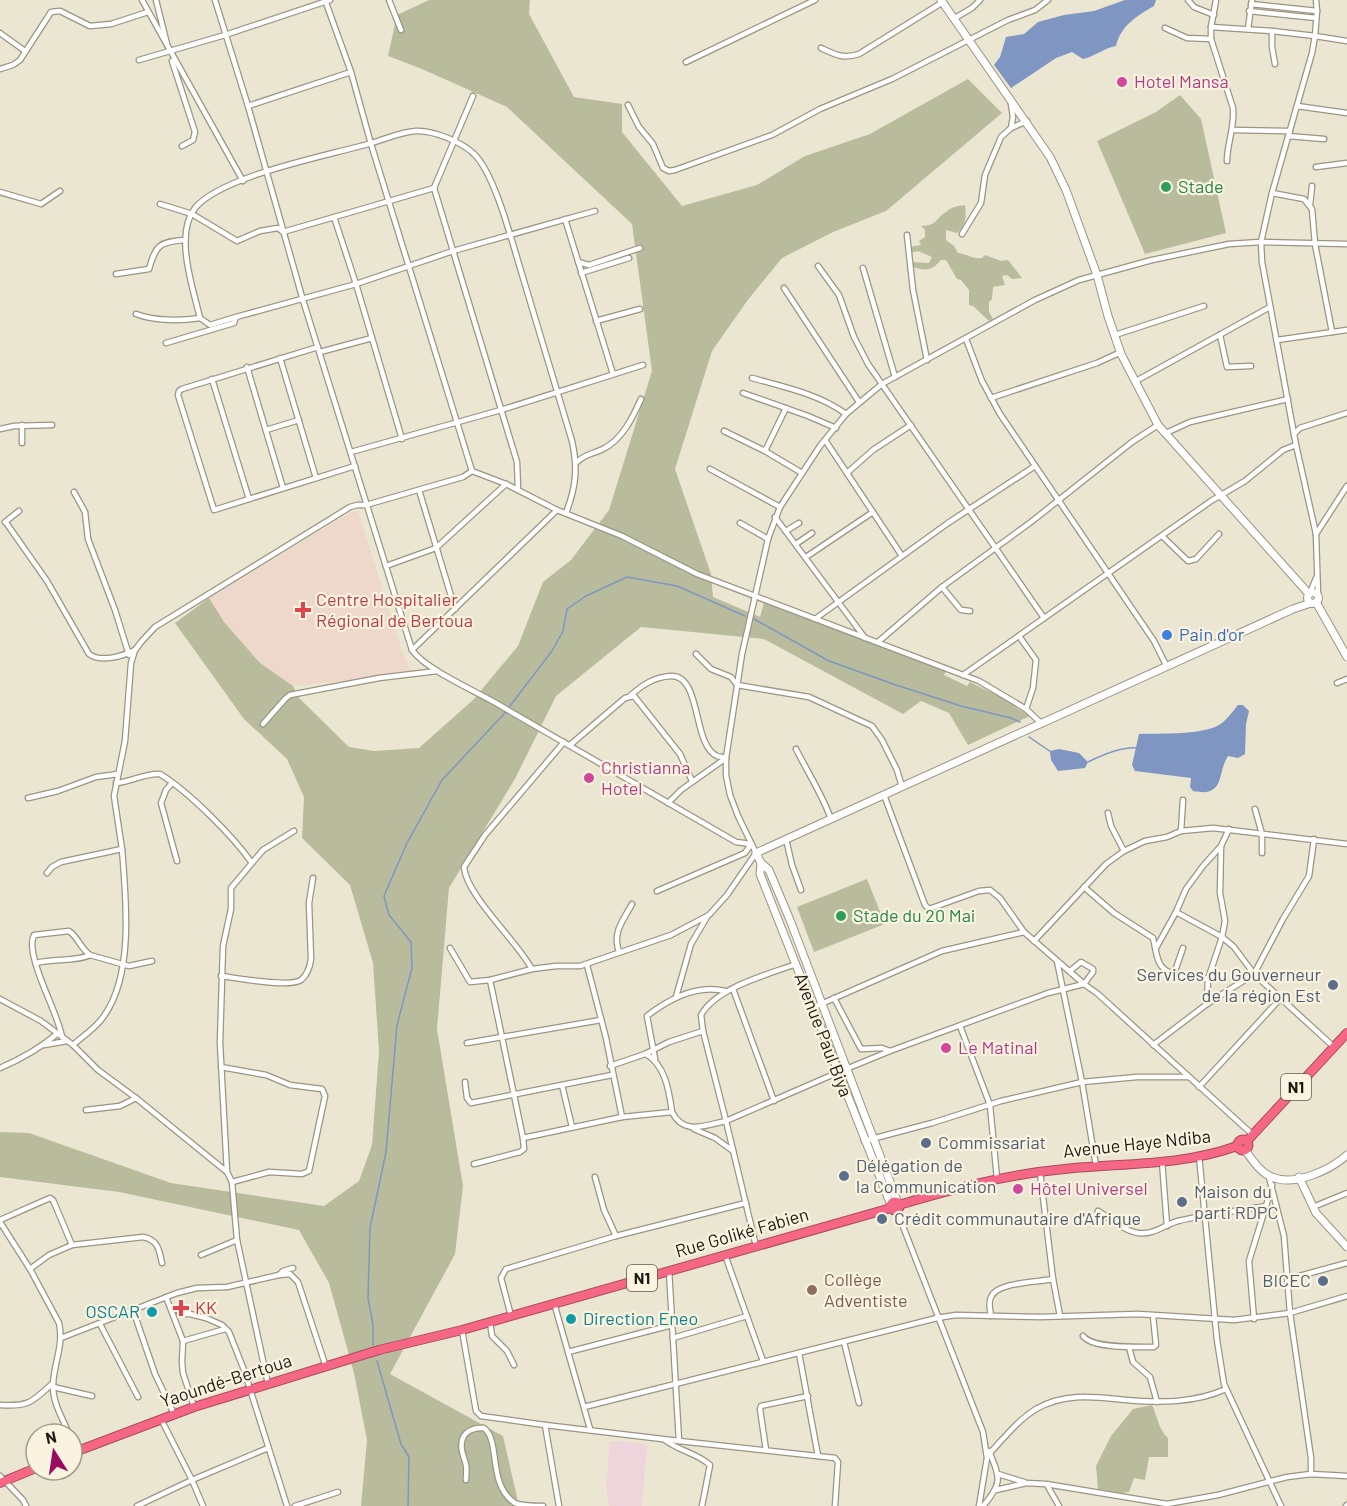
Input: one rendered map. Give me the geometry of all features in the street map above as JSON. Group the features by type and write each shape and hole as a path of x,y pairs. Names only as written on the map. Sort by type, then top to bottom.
{"highway":[{"name":"N1","path":"1246,1143 1347,1033"},
{"name":"Avenue Haye Ndiba","path":"895,1207 997,1179 1040,1172 1198,1156 1246,1143"},
{"name":"Rue Goliké Fabien","path":"393,1348 895,1207"},
{"name":"Yaoundé-Bertoua","path":"84,1448 194,1407 379,1350 393,1348"},
{"path":"2,1480 24,1472"}],"street":[{"path":"142,0 243,181"},
{"path":"156,0 195,132 193,140 182,146"},
{"path":"215,0 248,106 302,297 412,650 416,656 436,671 570,745 736,842 751,844"},
{"path":"139,60 225,35 327,0 472,471"},
{"path":"389,0 400,30"},
{"path":"686,62 816,0"},
{"path":"955,18 972,8 980,0"},
{"path":"628,105 639,126 653,144 663,168 669,171 675,170 772,135 820,109 882,84 1008,20 1035,10 1048,0"},
{"path":"1188,0 1194,7 1214,15"},
{"path":"1216,0 1211,39 1233,108 1233,130 1227,149 1227,161"},
{"path":"676,997 691,944 709,915 727,895 756,853 1293,609 1312,597 1317,576 1316,534 1296,445 1270,308 1261,242 1315,36 1316,0"},
{"path":"821,48 841,57 859,54 942,1 1050,157 1066,190 1097,275 1121,352 1158,425 1312,597 1347,657"},
{"path":"1248,29 1251,2 1317,11"},
{"path":"0,69 16,63 51,12 55,10 60,10 90,26 111,24 148,12"},
{"path":"1249,11 1316,18"},
{"path":"1211,27 1272,31 1347,40"},
{"path":"1165,28 1187,38 1211,39"},
{"path":"1272,31 1275,64"},
{"path":"0,33 25,51"},
{"path":"248,106 351,72"},
{"path":"1195,85 1224,82"},
{"path":"473,96 434,188 517,462 518,490"},
{"path":"1010,98 1013,117 1011,128"},
{"path":"1297,106 1347,113"},
{"path":"962,234 981,203 985,175 1001,136 1011,128 1027,121"},
{"path":"1233,130 1324,139"},
{"path":"566,513 576,482 577,462 509,234 486,172 476,155 460,143 418,131 403,133 371,144 266,171 214,192 195,208 184,240 187,264 200,318 210,326 302,297 356,284 509,234 595,211"},
{"path":"1316,167 1347,163"},
{"path":"1310,205 1312,186"},
{"path":"283,232 434,188"},
{"path":"0,192 41,204 60,191"},
{"path":"1272,193 1304,199 1310,205 1332,332"},
{"path":"160,204 192,214 237,241 260,231 278,228 283,232"},
{"path":"334,217 402,439"},
{"path":"565,219 613,374"},
{"path":"907,235 912,290 927,360"},
{"path":"116,274 149,269 155,250 165,242 184,240"},
{"path":"996,1490 998,1474 986,1446 978,1416 937,1318 895,1207 873,1138 847,1069 769,870 761,863 751,844 730,795 726,775 726,758 737,685 768,539 780,507 825,440 846,414 882,384 1035,300 1079,280 1211,247 1261,242 1347,244"},
{"path":"578,262 588,265 640,248"},
{"path":"581,273 629,258"},
{"path":"818,266 839,295 858,345 882,384 1044,618"},
{"path":"862,268 895,377"},
{"path":"784,288 860,402"},
{"path":"1115,335 1204,306"},
{"path":"1136,381 1270,308"},
{"path":"596,321 640,309"},
{"path":"136,314 146,318 200,318"},
{"path":"166,343 234,323 236,317"},
{"path":"1277,340 1347,330"},
{"path":"1220,336 1227,368 1251,366"},
{"path":"355,466 214,510 178,391 280,358 372,338"},
{"path":"966,339 975,365 991,398 1154,641 1167,667"},
{"path":"991,398 1097,363 1121,352"},
{"path":"280,358 316,478"},
{"path":"351,452 501,410 644,365"},
{"path":"247,368 283,488"},
{"path":"752,378 817,397 836,406 846,414"},
{"path":"212,379 249,499"},
{"path":"743,393 836,428"},
{"path":"577,462 584,455 604,448 620,434 633,418 641,399"},
{"path":"1166,433 1190,422 1288,399"},
{"path":"765,451 786,408"},
{"path":"1294,434 1300,428 1347,413"},
{"path":"266,430 299,420"},
{"path":"22,425 22,444"},
{"path":"0,429 22,425 52,425"},
{"path":"847,473 873,450 911,425"},
{"path":"878,642 942,587 995,549 1132,442 1158,425"},
{"path":"724,431 765,451 802,473"},
{"path":"825,440 902,556"},
{"path":"963,675 1220,496 1245,481 1283,450 1296,445"},
{"path":"815,619 1035,465"},
{"path":"710,469 780,507"},
{"path":"472,471 506,484 557,510 622,536 698,574 978,681 1026,709 1042,724"},
{"path":"73,1045 103,1018 118,986 122,965 126,924 122,849 115,805 116,783 125,741 131,663 135,650 155,627 350,507 366,505 463,477 472,471"},
{"path":"386,566 436,548 506,484"},
{"path":"1316,534 1347,486"},
{"path":"418,490 455,609"},
{"path":"74,492 85,512 87,539 115,610 131,663"},
{"path":"412,650 557,510"},
{"path":"20,511 5,522 47,581 89,654 94,658 100,658 135,650"},
{"path":"806,557 873,512"},
{"path":"775,518 867,639"},
{"path":"786,531 799,523"},
{"path":"740,524 768,539"},
{"path":"796,544 812,533"},
{"path":"1162,536 1188,561 1196,559 1219,534"},
{"path":"942,587 961,610 970,611"},
{"path":"1018,636 1036,660 1033,688 1026,709"},
{"path":"696,654 711,669 731,677 737,685 809,697 872,726 897,770 902,787"},
{"path":"263,724 290,695 370,680 436,671"},
{"path":"570,745 644,684 663,676 677,676 685,680 693,697 699,723 710,750 716,756 726,758"},
{"path":"1337,682 1347,679"},
{"path":"630,696 634,696 647,710 680,754 693,781"},
{"path":"532,969 517,945 466,881 464,867 485,835 564,742"},
{"path":"796,749 813,784 820,792 831,819"},
{"path":"668,803 693,781 726,758"},
{"path":"27,798 58,791 96,777 118,774"},
{"path":"116,783 160,774 233,838 252,863"},
{"path":"172,783 166,790 161,803 177,861"},
{"path":"884,795 925,905 929,909 979,891 990,890 1000,898 1024,932 1083,984 1098,994 1199,1087 1246,1143 1256,1165 1269,1176 1285,1180 1299,1178 1329,1169 1347,1155"},
{"path":"1181,831 1183,800"},
{"path":"1255,809 1262,834 1262,853"},
{"path":"1108,813 1111,826 1124,851"},
{"path":"1034,941 1106,864 1124,851 1145,842 1181,831 1213,828 1347,844"},
{"path":"1156,948 1186,889 1221,846 1229,830"},
{"path":"268,1384 248,1282 237,1240 232,1182 227,1172 221,1067 221,976 223,946 231,909 231,888 268,847 294,831"},
{"path":"786,839 801,890"},
{"path":"1153,1045 1207,1004 1254,974 1283,919 1310,876 1314,839"},
{"path":"657,891 745,853 751,844"},
{"path":"1207,1004 1208,979 1225,921 1220,892 1221,846"},
{"path":"46,873 61,862 122,849"},
{"name":"Avenue Paul Biya","path":"761,863 760,874 812,1008 864,1141 895,1207"},
{"path":"221,976 276,983 302,979 310,966 311,959 309,903 313,878"},
{"path":"1084,887 1114,913 1153,938 1159,963 1174,974 1208,979"},
{"path":"619,952 615,941 617,931 632,904"},
{"path":"1176,912 1222,937 1234,947 1254,974 1334,1047"},
{"path":"450,948 470,982 490,980 532,969 587,965 671,935 709,915"},
{"path":"65,1039 36,963 32,938 37,933 69,931 90,955 122,965 136,966 152,961"},
{"path":"812,1008 942,951 1024,932"},
{"path":"1174,974 1183,948"},
{"path":"36,963 46,960 78,959 90,955"},
{"path":"1057,961 1082,1082 1096,1166"},
{"path":"692,1128 726,1121 890,1051 1062,989 1083,984 1094,972 1081,962 1070,971"},
{"path":"756,1246 701,1015 705,1007 725,992 796,964"},
{"path":"587,965 622,1117"},
{"path":"474,1164 524,1149 524,1138 490,980"},
{"path":"725,992 714,989 695,990 676,997 647,1016 655,1059 666,1080 672,1112 681,1123 715,1138 734,1150"},
{"path":"733,989 774,1101"},
{"path":"834,998 861,1049 882,1048 890,1051"},
{"path":"0,999 40,1021 73,1045 98,1070 227,1172"},
{"path":"1199,1087 1280,999"},
{"path":"467,1043 601,1020"},
{"path":"960,1026 990,1105 997,1179"},
{"path":"610,1066 645,1054 669,1041 703,1031"},
{"path":"0,1068 23,1058 57,1034"},
{"path":"44,1045 65,1039"},
{"path":"645,1054 655,1059"},
{"path":"221,1067 266,1075 290,1084 322,1089 326,1095 309,1170 302,1174 269,1172 232,1182"},
{"path":"465,1083 467,1098 471,1103 612,1075"},
{"path":"864,1141 990,1105 1082,1082 1137,1077 1189,1077"},
{"path":"562,1085 572,1127"},
{"path":"87,1110 120,1106 136,1098"},
{"path":"524,1138 622,1117 672,1112"},
{"path":"1198,1156 1219,1361 1226,1389 1281,1506"},
{"path":"1162,1161 1167,1226"},
{"path":"1040,1172 1053,1279 1060,1316"},
{"path":"1269,1176 1284,1236 1290,1313 1311,1458 1311,1473"},
{"path":"595,1177 604,1210 616,1236"},
{"path":"1299,1178 1322,1221 1347,1247"},
{"path":"1254,1319 1250,1261 1272,1185"},
{"path":"1313,1207 1347,1193"},
{"path":"64,1422 55,1400 53,1385 61,1338 59,1323 30,1269 0,1221 50,1198 53,1200 72,1245"},
{"path":"511,1316 501,1278 506,1269 616,1236 746,1203"},
{"path":"1098,1211 1136,1233 1148,1234 1179,1221 1266,1206"},
{"path":"30,1269 49,1255 72,1245 143,1237 156,1242 162,1263"},
{"path":"201,1255 237,1240"},
{"path":"725,1255 763,1361"},
{"path":"1288,1279 1347,1263"},
{"path":"279,1275 283,1270 293,1268"},
{"path":"669,1270 679,1441"},
{"path":"61,1338 166,1297 197,1288 226,1287 290,1274 298,1282 326,1367"},
{"path":"991,1316 990,1300 994,1292 1009,1286 1053,1279"},
{"path":"584,1407 956,1315 1254,1319 1290,1313 1347,1296"},
{"path":"166,1297 183,1341 183,1373 194,1407"},
{"path":"554,1303 590,1429"},
{"path":"133,1310 155,1374 174,1414"},
{"path":"179,1314 206,1318 222,1325 229,1332 250,1389 287,1506"},
{"path":"673,1338 747,1316"},
{"path":"1083,1336 1090,1341 1129,1347 1155,1346 1153,1316"},
{"path":"490,1322 492,1336 507,1351 514,1365"},
{"path":"100,1324 138,1397"},
{"path":"568,1352 672,1325"},
{"path":"183,1341 225,1329"},
{"path":"462,1330 478,1414 665,1440 835,1458 838,1462 835,1506"},
{"path":"844,1342 860,1403"},
{"path":"1129,1347 1133,1362 1150,1377 1157,1402"},
{"path":"799,1353 818,1456"},
{"path":"53,1385 92,1396"},
{"path":"0,1405 30,1403 53,1385"},
{"path":"990,1454 1011,1430 1036,1409 1053,1401 1075,1396 1099,1396 1157,1402 1212,1396 1226,1389"},
{"path":"766,1450 760,1409 762,1406 808,1396"},
{"path":"161,1419 192,1479 203,1506"},
{"path":"545,1425 559,1506"},
{"path":"466,1480 466,1464 461,1449 463,1438 473,1427 484,1428 490,1436 497,1478 504,1492 516,1504 543,1506"},
{"path":"665,1440 673,1446 702,1458 710,1465 702,1506"},
{"path":"981,1506 986,1475 986,1446"},
{"path":"137,1506 192,1479 268,1448"},
{"path":"998,1474 1026,1483 1046,1484 1167,1504 1218,1495 1269,1481 1311,1473 1347,1476"},
{"path":"2,1480 26,1506"},
{"path":"981,1506 996,1490 1026,1483"},
{"path":"1046,1484 1059,1506"},
{"path":"295,1506 338,1492"}],"shaded area":[{"name":"Centre Hospitalier Régional de Bertoua","path":"353,511 358,511 402,651 412,674 293,686 260,663 224,622 209,598"},
{"path":"610,1441 647,1445 642,1506 609,1506 606,1486"}],"green space":[{"path":"429,0 530,0 529,14 574,97 622,104 622,132 682,206 757,185 805,156 870,134 968,79 1002,113 886,211 833,232 782,258 747,301 712,351 675,469 711,574 713,597 760,617 764,603 946,671 944,675 967,686 970,682 1030,716 968,745 949,713 921,701 903,714 764,639 641,627 556,696 516,777 449,888 437,1029 463,1186 455,1254 390,1374 503,1436 519,1506 361,1506 367,1440 354,1373 329,1283 299,1230 119,1192 0,1177 0,1132 29,1133 171,1183 324,1206 359,1181 372,1145 379,1051 373,963 350,885 302,838 304,797 287,759 244,719 175,623 209,598 224,622 260,663 293,686 299,698 349,747 374,751 419,748 473,700 518,646 543,582 571,560 609,510 652,371 632,224 507,107 388,56 397,15"},
{"name":"Stade","path":"1180,95 1201,119 1226,233 1145,254 1097,141 1156,112"},
{"path":"965,205 966,217 963,227 957,233 946,230 946,240 954,246 958,253 975,258 982,258 985,255 1001,261 1008,260 1022,278 1012,279 1007,275 1002,276 1005,285 993,287 989,312 993,319 989,321 969,305 969,290 961,280 957,279 946,260 941,260 932,268 922,269 913,267 913,262 929,263 932,257 918,251 910,253 909,247 921,245 919,241 925,237 925,230 921,226 933,223 952,208"},
{"name":"Stade du 20 Mai","path":"867,879 885,924 814,952 797,907"},
{"path":"1152,1405 1160,1427 1168,1438 1168,1457 1149,1457 1145,1480 1134,1478 1129,1492 1098,1489 1096,1466 1111,1436 1133,1409"}],"water":[{"path":"1125,0 1156,0 1154,6 1126,27 1116,46 1083,59 1072,52 1056,58 1011,88 994,65 1000,57 1006,37 1024,34 1038,22 1064,15 1094,11"},
{"path":"1238,705 1243,705 1249,711 1245,754 1238,758 1228,756 1219,782 1211,791 1193,791 1190,787 1191,778 1135,771 1132,765 1139,734 1205,730 1222,723"},
{"path":"1059,749 1079,753 1088,762 1085,768 1058,771 1051,760 1050,751"}],"waterway":[{"path":"373,1345 373,1324 368,1298 370,1228 386,1152 397,1025 412,968 411,942 389,915 384,896 407,843 442,780 503,715 552,651 563,631 567,609 586,596 627,577 677,586 745,616"},
{"path":"754,619 829,661 961,706 1020,722"},
{"path":"1029,737 1051,752"},
{"path":"1088,762 1119,750 1138,748"},
{"path":"377,1361 401,1444 409,1457 408,1506"}],"place":[{"name":"Hotel Mansa","path":"1122,82"},
{"name":"Stade","path":"1166,187"},
{"name":"Centre Hospitalier Régional de Bertoua","path":"303,610"},
{"name":"Pain d'or","path":"1167,635"},
{"name":"Christianna Hotel","path":"589,778"},
{"name":"Stade du 20 Mai","path":"841,916"},
{"name":"Services du Gouverneur de la région Est","path":"1333,985"},
{"name":"Le Matinal","path":"946,1048"},
{"name":"Commissariat","path":"926,1143"},
{"name":"Délégation de la Communication","path":"844,1176"},
{"name":"Hôtel Universel","path":"1018,1189"},
{"name":"Maison du parti RDPC","path":"1182,1202"},
{"name":"Crédit communautaire d'Afrique","path":"882,1219"},
{"name":"BICEC","path":"1323,1281"},
{"name":"Collège Adventiste","path":"812,1290"},
{"name":"KK","path":"181,1308"},
{"name":"OSCAR","path":"152,1312"},
{"name":"Direction Eneo","path":"571,1319"}]}
